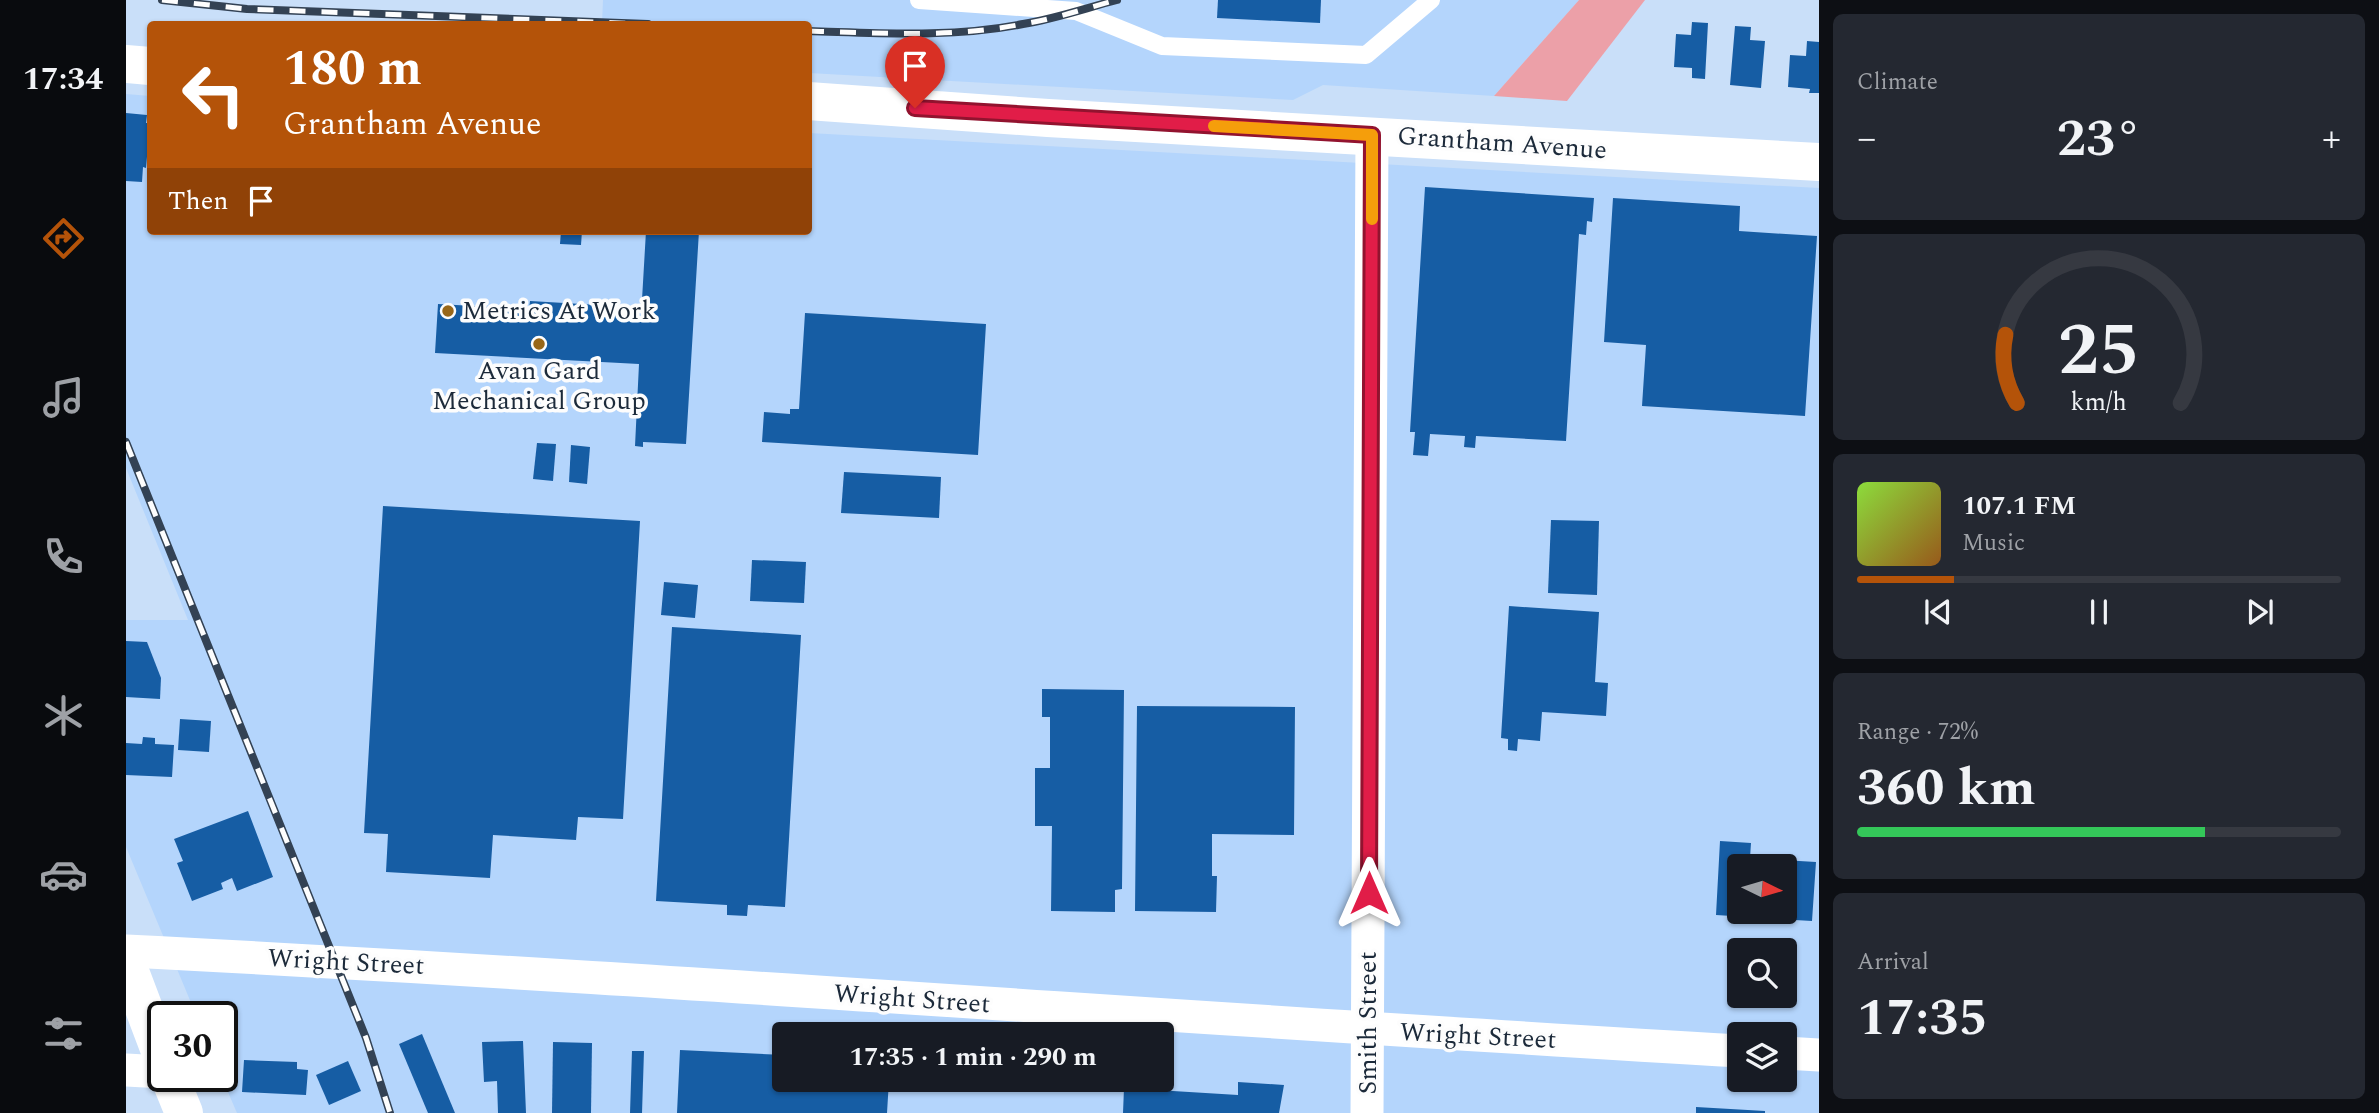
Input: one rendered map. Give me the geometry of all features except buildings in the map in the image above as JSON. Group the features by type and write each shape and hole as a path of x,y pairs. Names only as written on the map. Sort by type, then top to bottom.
{"street":[{"path":"126,64 147,66"},
{"name":"Grantham Avenue","path":"812,100 1048,118 1819,162"},
{"name":"Smith Street","path":"1367,1113 1372,135"},
{"name":"Wright Street","path":"126,951 363,963 1368,1030 1727,1050"},
{"path":"126,961 147,1017"},
{"path":"1797,1054 1819,1055"},
{"path":"126,1070 147,1071"},
{"path":"175,1092 184,1113"}],"lane":[{"path":"919,0 1076,11 1162,46 1366,55 1431,0"}],"shaded area":[{"path":"603,0 1579,0 1494,96 1323,85 1293,100 812,73 812,21 602,21"},
{"path":"1579,0 1645,0 1567,101 1494,96"},
{"path":"126,94 147,96 147,235 812,235 812,133 1819,188 1819,1113 237,1113 228,1092 238,1092 238,1001 190,1001 126,847 126,620 188,620 126,468"}],"railway":[{"path":"162,0 247,9 568,21"},
{"path":"812,31 916,34 970,31 1035,22 1117,0"},
{"path":"126,442 366,1038 390,1113"}],"slow traffic":[{"path":"1214,126 1372,135 1372,219"}],"place":[{"name":"Metrics At Work","path":"448,311"},
{"name":"Avan Gard Mechanical Group","path":"539,344"}],"route":[{"path":"915,108 1048,118 1372,135 1369,893"}]}
